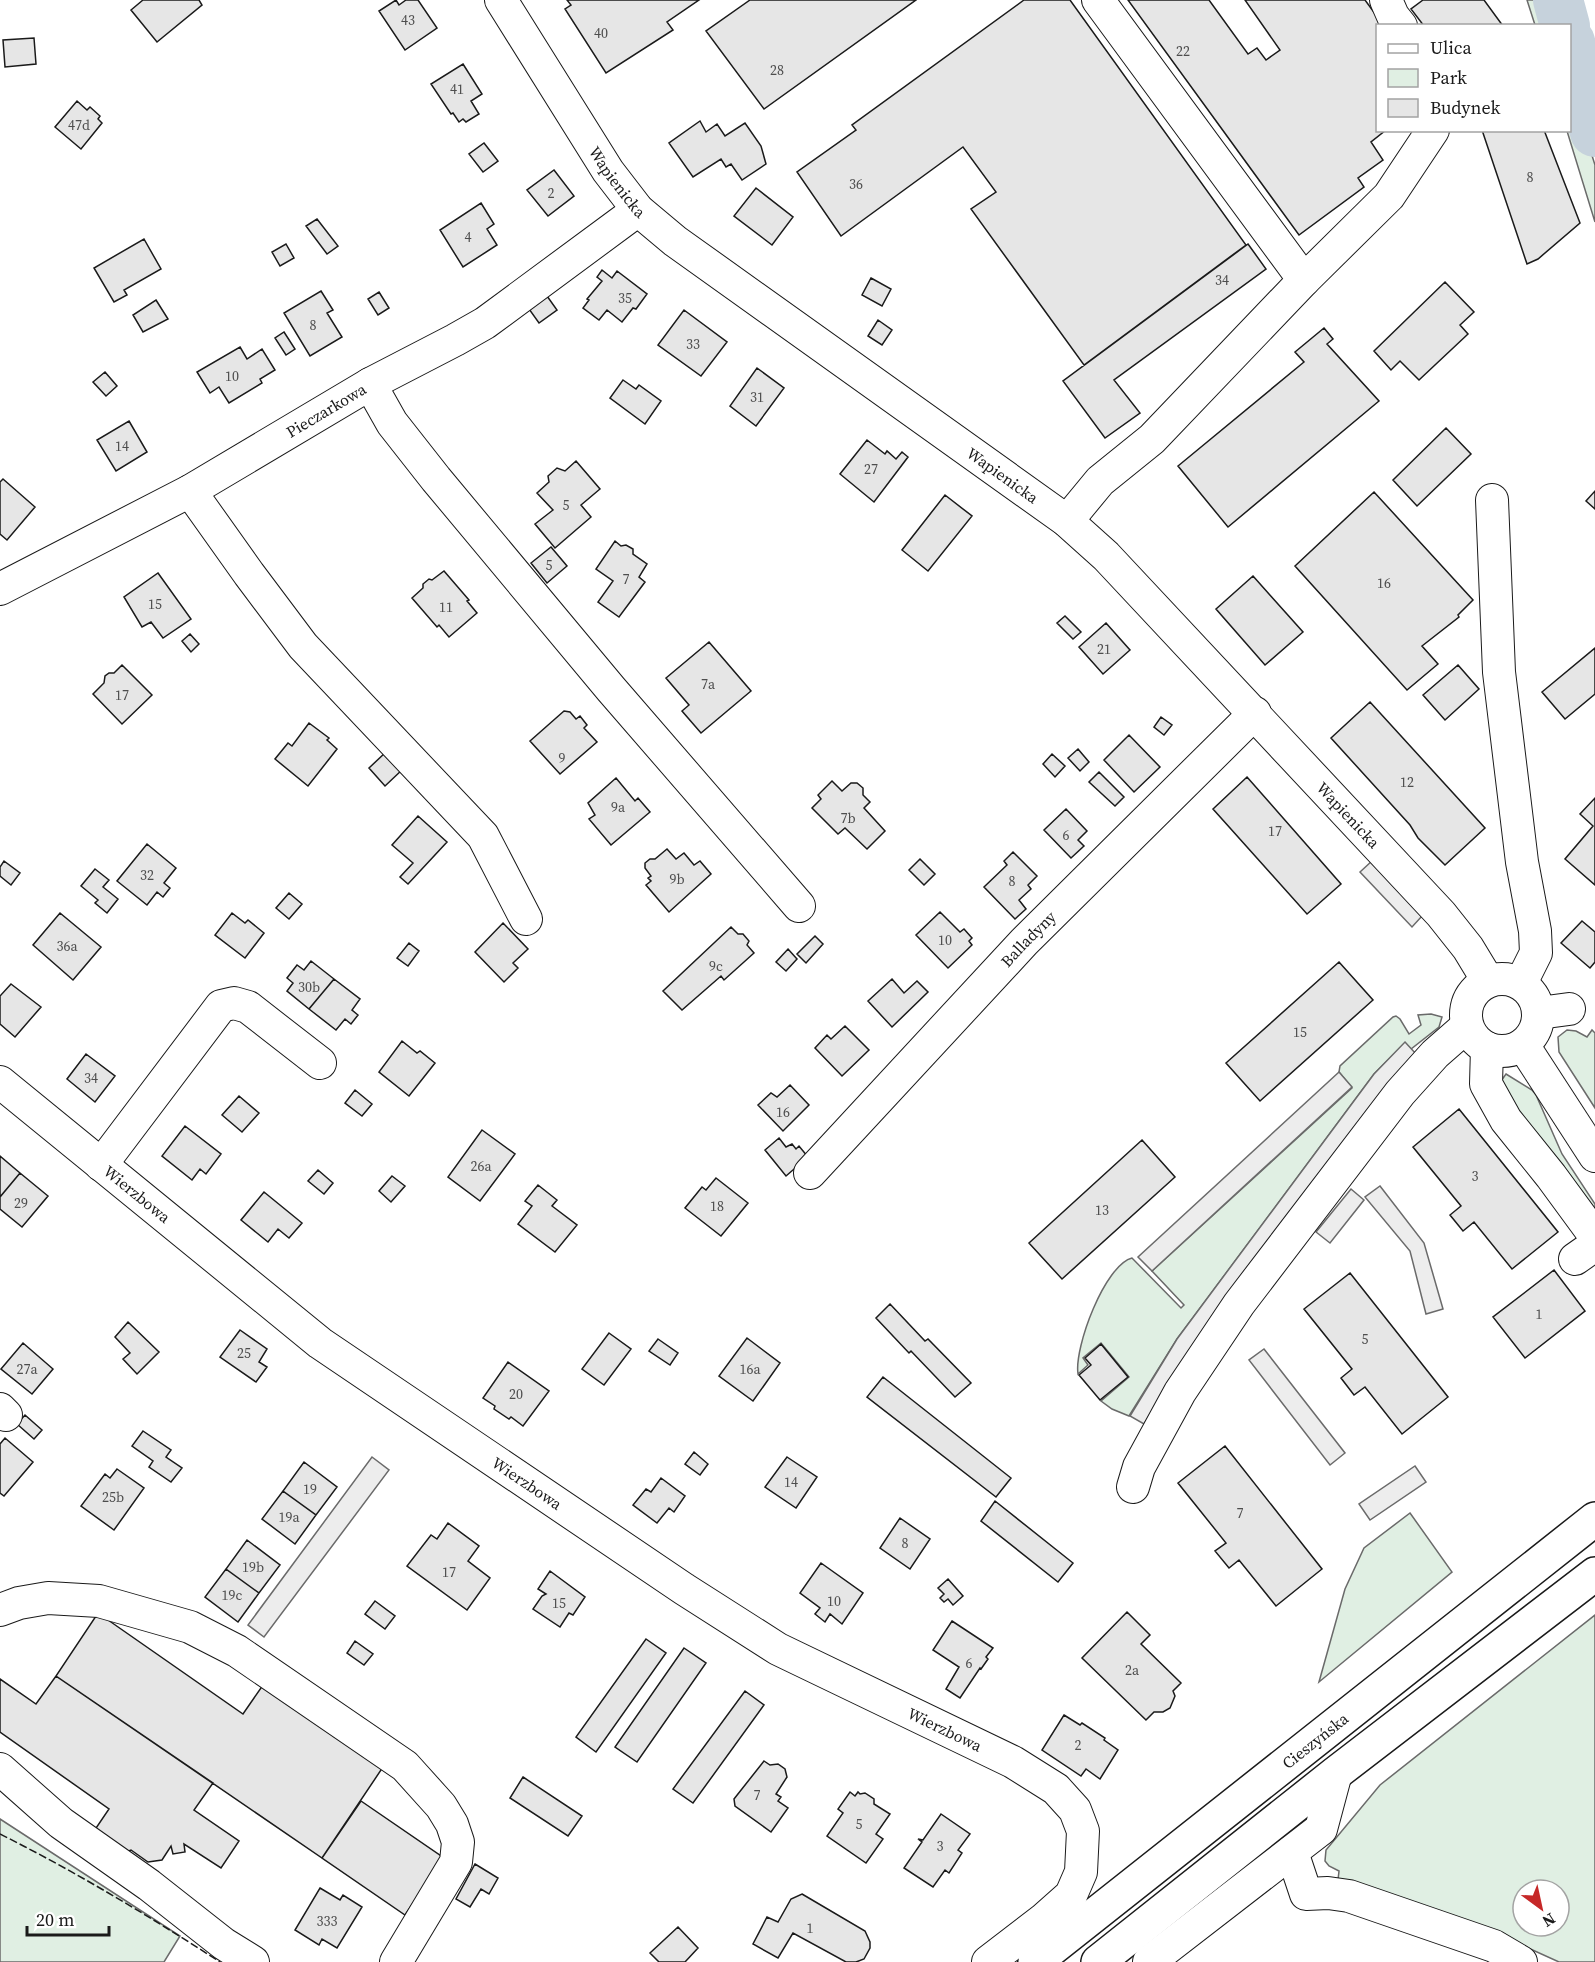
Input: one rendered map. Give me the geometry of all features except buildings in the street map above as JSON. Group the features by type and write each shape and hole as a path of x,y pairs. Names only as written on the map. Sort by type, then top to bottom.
{"main road":[{"name":"Cieszyńska","path":"1035,1962 1595,1519"},
{"path":"1098,1962 1336,1773 1595,1574"}],"street":[{"name":"Wapienicka","path":"501,0 608,171 638,210 675,241 1067,521 1106,556 1441,914 1468,948 1488,981"},
{"path":"1098,0 1304,280"},
{"path":"1386,0 1399,24"},
{"path":"1067,521 1100,481 1152,439 1304,280 1389,196 1432,132"},
{"name":"Pieczarkowa","path":"0,589 190,491 370,384 485,323 638,210"},
{"path":"370,384 392,423 436,479 611,689 799,906"},
{"path":"190,491 303,646 483,836 526,919"},
{"path":"1492,500 1499,672 1522,862 1535,931 1536,953 1521,983"},
{"name":"Balladyny","path":"810,1173 1024,942 1255,713"},
{"path":"1133,1487 1139,1467 1180,1392 1239,1304 1401,1093 1435,1054 1477,1037 1505,1051 1523,1045 1532,1036 1539,1013 1530,991 1521,983 1509,979 1498,978 1488,981 1479,985 1468,1001 1465,1018 1477,1037 1486,1084 1506,1120 1558,1185 1588,1247"},
{"path":"101,1165 221,1006 234,1003 248,1007 320,1063"},
{"path":"1539,1013 1569,1009"},
{"path":"1523,1045 1595,1156"},
{"name":"Wierzbowa","path":"0,1082 245,1283 340,1356 684,1589 778,1649 1013,1762 1056,1789 1075,1810 1083,1830 1081,1872 1071,1895 988,1962"},
{"path":"0,1610 19,1603 48,1598 99,1601 190,1627 237,1651 405,1766 441,1806 452,1824 458,1842 456,1862 396,1962"},
{"path":"0,1769 61,1823 149,1885 224,1944 253,1962"},
{"path":"1149,1962 1321,1829 1336,1773"},
{"path":"1292,1852 1306,1894 1328,1893 1349,1896 1494,1946 1521,1962"}],"green space":[{"path":"1527,0 1544,0 1552,24 1535,24"},
{"path":"1571,89 1595,165 1595,222 1567,132 1571,132"},
{"path":"1431,1014 1442,1017 1439,1027 1411,1049 1405,1043 1374,1074 1177,1339 1129,1416 1112,1409 1101,1401 1129,1377 1101,1343 1083,1358 1088,1365 1078,1374 1078,1362 1093,1308 1112,1275 1122,1264 1132,1258 1181,1308 1184,1305 1152,1271 1352,1088 1339,1072 1340,1066 1393,1017 1400,1019 1409,1034 1421,1025 1418,1015"},
{"path":"1567,1030 1576,1031 1587,1037 1592,1030 1595,1033 1595,1108 1559,1052 1558,1037"},
{"path":"1506,1074 1532,1090 1536,1095 1562,1154 1595,1204 1595,1220 1504,1097 1501,1081"},
{"path":"1410,1513 1452,1572 1319,1682 1345,1589 1364,1548"},
{"path":"1595,1615 1595,1962 1559,1962 1526,1947 1338,1880 1339,1871 1325,1861 1326,1850 1380,1785"},
{"path":"0,1819 180,1936 164,1962 0,1962"}],"shaded area":[{"path":"1373,860 1422,916 1412,927 1360,872"},
{"path":"1405,1042 1417,1055 1192,1349 1144,1424 1130,1416 1177,1339 1374,1074"},
{"path":"1339,1072 1352,1087 1152,1271 1138,1257"},
{"path":"1380,1186 1424,1243 1443,1309 1426,1314 1410,1251 1365,1197"},
{"path":"1351,1189 1364,1200 1330,1243 1316,1232"},
{"path":"1264,1349 1345,1453 1330,1465 1249,1360"},
{"path":"372,1457 389,1470 264,1637 248,1625"},
{"path":"1415,1466 1426,1482 1370,1520 1359,1504"}],"waterway":[{"path":"1558,0 1564,24"},
{"path":"1571,46 1595,132"}],"fence":[{"path":"0,1834 112,1895 220,1962"}]}
